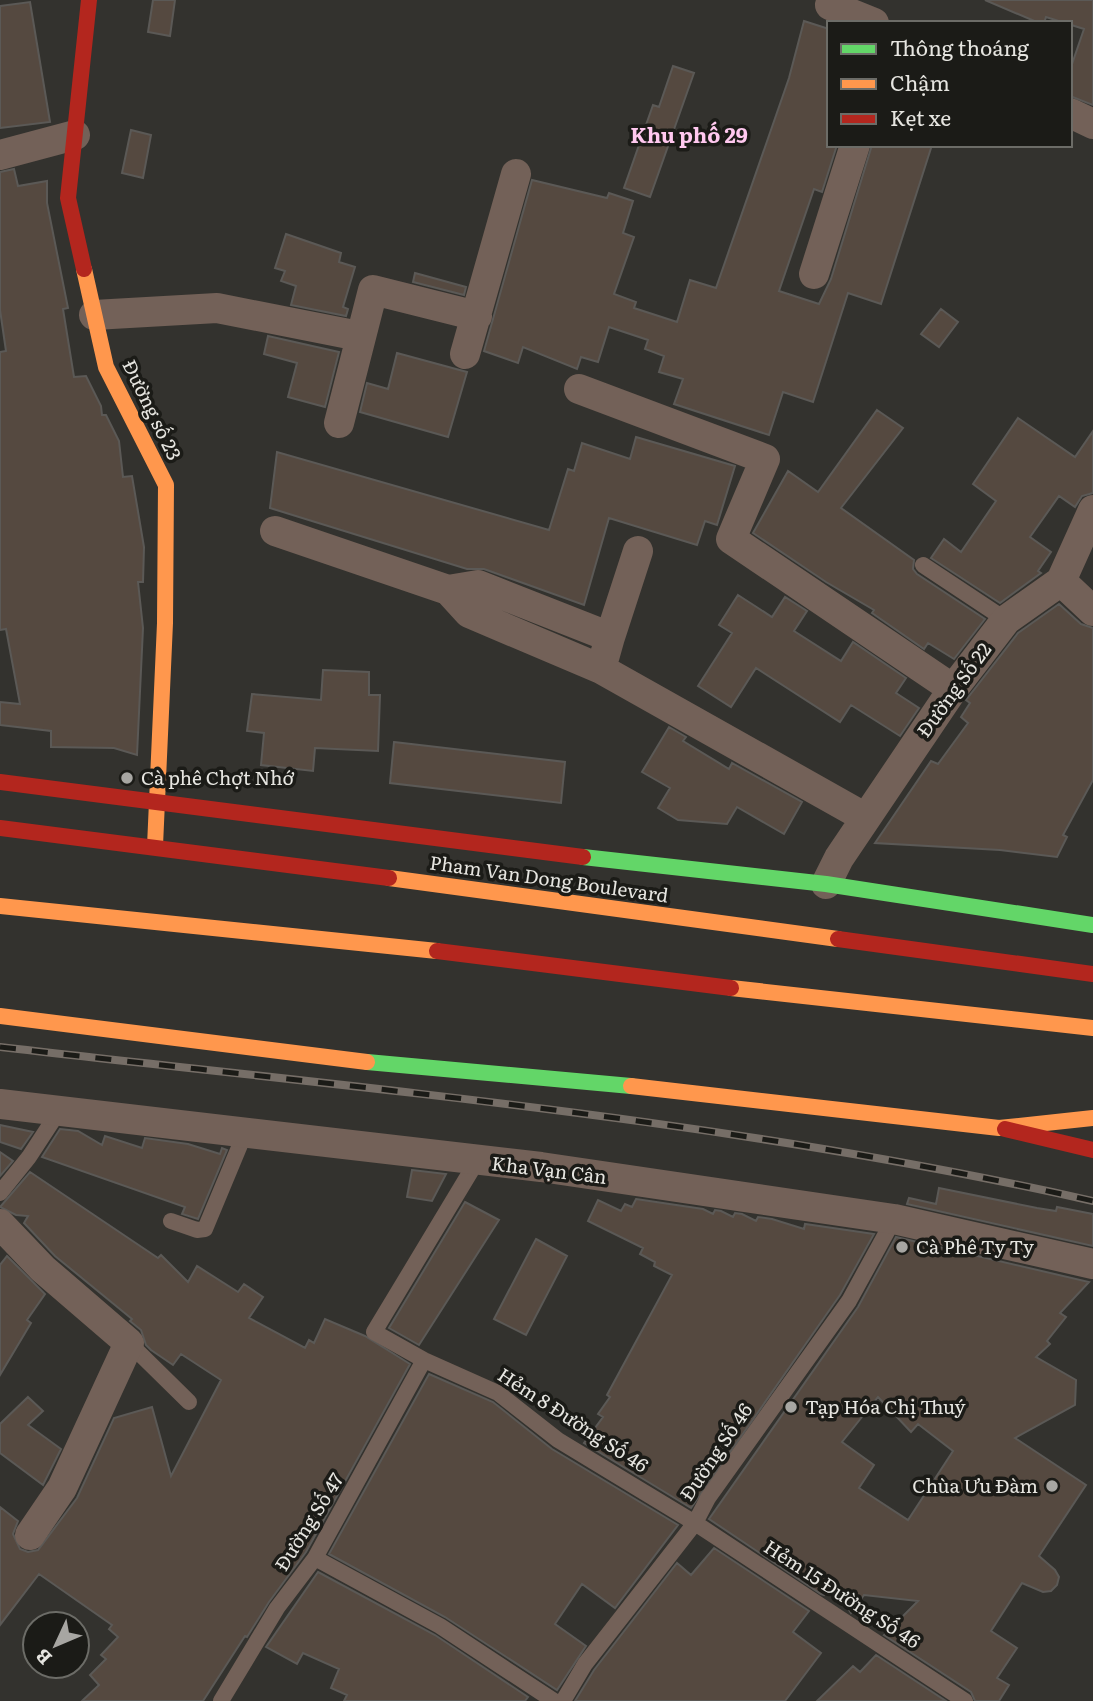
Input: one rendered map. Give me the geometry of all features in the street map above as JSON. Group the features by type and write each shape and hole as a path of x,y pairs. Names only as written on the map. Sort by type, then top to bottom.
{"main road":[{"name":"Đường số 23","path":"89,0 68,198 106,367 166,485 165,623 155,846"},
{"name":"Pham Van Dong Boulevard","path":"0,782 155,800 461,843 826,884 1093,925"},
{"name":"Pham Van Dong Boulevard","path":"0,828 155,846 1093,974"},
{"path":"0,906 440,951 723,987 1093,1028"},
{"path":"0,1016 318,1058 731,1095 999,1128 1093,1150"},
{"path":"999,1128 1093,1118"}],"street":[{"path":"830,5 869,21"},
{"path":"1072,114 1093,124"},
{"path":"0,155 75,135"},
{"path":"814,274 854,147"},
{"path":"465,354 516,174"},
{"path":"339,423 359,336 373,290 477,316"},
{"path":"94,315 217,308 359,336"},
{"path":"579,389 765,459 731,540 953,690"},
{"path":"1093,510 1061,581 1093,611"},
{"path":"275,531 448,590 478,585 610,637"},
{"path":"601,669 639,551"},
{"name":"Đường Số 22","path":"826,884 866,818 953,690 1006,620 1061,581"},
{"path":"448,590 469,613 601,669 866,818"},
{"name":"Kha Vạn Cân","path":"0,1104 541,1167 894,1219 1093,1264"},
{"path":"0,1224 43,1269 129,1343 62,1488 30,1535"}],"lane":[{"path":"923,565 1006,620"},
{"path":"0,1193 29,1157 60,1111"},
{"path":"170,1220 197,1230 205,1229 245,1133"},
{"name":"Hẻm 8 Đường Số 46","path":"477,1161 374,1332 425,1360 499,1393 558,1440 695,1522"},
{"name":"Đường Số 46","path":"563,1701 584,1664 695,1522 732,1464 849,1301 894,1219"},
{"path":"129,1343 190,1402"},
{"name":"Đường Số 47","path":"221,1701 277,1608 315,1558 425,1360"},
{"name":"Hẻm 15 Đường Số 46","path":"695,1522 965,1701"},
{"path":"315,1558 440,1626 554,1701"}],"building":[{"path":"153,0 175,0 170,36 148,32"},
{"path":"985,0 1093,0 1093,105 1072,97 1072,64 1084,29 1072,25 1072,21 1046,17 1045,21 1034,21"},
{"path":"30,2 50,122 0,128 0,6"},
{"path":"804,21 827,28 827,147 836,147 822,192 814,189 779,291 819,304 831,279 871,147 931,147 881,304 848,293 813,402 783,392 769,435 674,404 683,379 659,372 664,356 645,349 648,340 609,327 598,362 581,357 577,369 523,347 518,363 484,351 532,180 607,198 609,193 633,201 623,233 634,237 614,294 636,302 634,308 677,322 690,280 716,288 789,78"},
{"path":"673,66 694,73 650,197 624,188 653,105 659,107"},
{"path":"131,130 151,135 143,178 122,173"},
{"path":"14,169 18,186 47,181 47,203 68,308 63,309 74,377 86,376 101,406 102,415 106,415 119,441 123,477 132,476 144,547 143,582 138,582 143,628 137,755 114,748 51,747 51,731 0,725 0,702 20,704 6,629 0,630 0,352 6,351 0,310 0,172"},
{"path":"286,234 341,253 339,262 355,267 343,307 348,309 346,316 291,305 296,286 281,281 285,271 275,268"},
{"path":"415,273 466,287 464,295 413,282"},
{"path":"941,309 958,322 939,347 921,334"},
{"path":"268,336 339,352 325,407 288,397 297,363 264,354"},
{"path":"397,353 467,372 448,437 360,412 367,383 388,389"},
{"path":"877,410 903,428 841,508 914,560 913,569 917,574 985,619 954,659 928,643 924,649 872,613 874,610 826,582 753,533 788,471 818,492"},
{"path":"1018,418 1075,457 1093,431 1093,493 1082,496 1075,507 1059,496 1030,537 1051,552 1038,571 1041,573 1000,603 931,558 944,539 961,552 996,501 973,484"},
{"path":"636,437 735,466 717,525 705,521 697,545 609,518 584,605 484,569 467,569 270,508 277,452 549,530 568,469 574,471 582,443 630,459"},
{"path":"738,595 772,617 785,597 807,611 794,631 841,661 853,642 906,678 896,693 919,708 900,736 851,705 840,722 756,668 731,707 698,686 732,633 719,625"},
{"path":"1059,604 1081,624 1093,628 1093,780 1063,835 1067,837 1057,857 1000,850 875,843 931,761 938,764 968,723 961,717 970,703 966,700 1018,633"},
{"path":"323,670 369,672 369,695 380,695 378,751 315,748 313,771 261,765 264,733 247,731 252,694 321,700"},
{"path":"669,727 686,737 683,741 729,769 732,763 802,802 784,834 737,807 727,824 678,820 658,808 670,788 642,772"},
{"path":"394,742 565,762 561,803 390,783"},
{"path":"0,1125 33,1132 21,1149 0,1142"},
{"path":"60,1129 78,1131 102,1145 105,1136 142,1148 145,1138 188,1144 220,1154 222,1148 227,1150 198,1219 182,1214 185,1207 42,1157"},
{"path":"0,1152 13,1161 0,1176"},
{"path":"412,1170 446,1174 432,1201 407,1197"},
{"path":"30,1172 158,1258 161,1255 188,1282 197,1266 238,1292 244,1284 263,1297 249,1318 305,1348 309,1340 314,1343 325,1319 365,1336 410,1364 306,1552 247,1637 245,1636 203,1701 82,1701 99,1685 91,1674 106,1659 101,1655 118,1637 109,1629 112,1625 39,1574 0,1625 0,1507 18,1521 13,1534 20,1549 28,1552 38,1550 77,1498 114,1418 152,1407 171,1476 221,1380 181,1354 173,1365 151,1350 146,1345 141,1330 130,1321 132,1319 55,1256 24,1223 28,1216 16,1215 0,1207"},
{"path":"939,1188 1037,1208 1056,1211 1057,1207 1093,1214 1093,1246 907,1204 909,1198 936,1204"},
{"path":"636,1199 703,1209 713,1214 715,1210 721,1211 733,1217 735,1213 742,1214 756,1221 758,1217 772,1219 804,1229 805,1224 874,1234 840,1295 691,1508 584,1443 603,1417 598,1414 610,1397 607,1395 672,1275 654,1266 655,1262 640,1254 643,1248 588,1221 598,1200 621,1211 625,1204 632,1207"},
{"path":"465,1202 499,1220 419,1345 389,1328"},
{"path":"896,1237 1089,1282 1060,1313 1066,1317 1047,1341 1050,1344 1036,1357 1076,1380 1075,1405 1015,1438 1086,1485 1039,1556 1055,1570 1059,1577 1057,1585 1051,1591 1043,1592 1022,1583 991,1631 1017,1648 997,1678 1009,1685 999,1701 975,1701 971,1692 884,1635 918,1601 864,1595 851,1613 832,1583 824,1595 821,1594 709,1519 858,1307","holes":["878,1397 911,1432 918,1424 953,1451 908,1520 859,1488 874,1465 842,1442"]},
{"path":"536,1239 567,1256 526,1335 494,1319"},
{"path":"7,1256 45,1294 27,1320 31,1323 0,1375 0,1265"},
{"path":"429,1374 493,1402 552,1449 678,1525 615,1608 582,1584 555,1624 586,1646 557,1690 445,1617 329,1554"},
{"path":"28,1397 43,1411 28,1425 61,1449 43,1485 0,1453 0,1424"},
{"path":"714,1548 809,1611 793,1632 821,1653 785,1701 575,1701 594,1670 677,1563 691,1575"},
{"path":"318,1572 435,1635 528,1697 525,1701 344,1701 347,1695 331,1688 339,1669 303,1653 297,1664 266,1647"},
{"path":"876,1655 946,1701 817,1701 853,1666 860,1672"}],"railway":[{"path":"0,1047 549,1109 686,1128 958,1173 1093,1201"}],"traffic: fast":[{"path":"583,857 826,884 1093,925"},
{"path":"367,1062 631,1086"}],"traffic: slow":[{"path":"84,269 106,367 166,485 165,623 155,846"},
{"path":"389,878 838,939"},
{"path":"0,906 437,951"},
{"path":"731,988 1093,1028"},
{"path":"0,1016 367,1062"},
{"path":"631,1086 999,1128 1093,1118"}],"traffic: jam":[{"path":"84,269 68,198 89,0"},
{"path":"0,782 583,857"},
{"path":"0,828 389,878"},
{"path":"838,939 1093,974"},
{"path":"437,951 731,988"},
{"path":"1005,1129 1093,1150"}],"place":[{"name":"Cà phê Chợt Nhớ","path":"127,778"},
{"name":"Cà Phê Ty Ty","path":"902,1247"},
{"name":"Tạp Hóa Chị Thuý","path":"791,1407"},
{"name":"Chùa Ưu Đàm","path":"1052,1486"}],"district":[{"name":"Khu phố 29","path":"689,136"}]}
